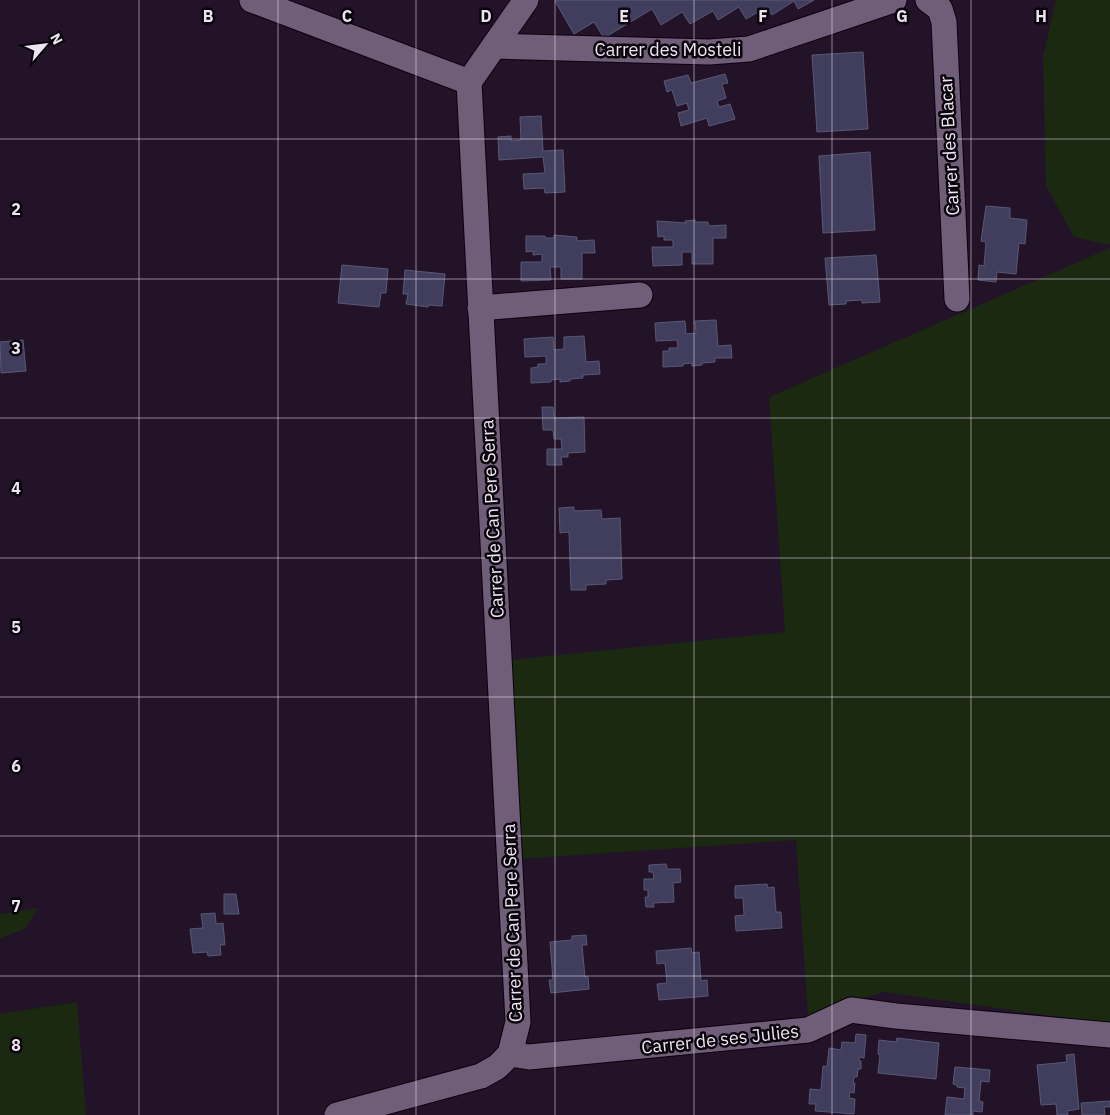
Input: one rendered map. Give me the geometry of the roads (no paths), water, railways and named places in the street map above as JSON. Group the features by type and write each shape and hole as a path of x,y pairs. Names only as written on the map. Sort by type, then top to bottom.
{"street":[{"path":"252,0 469,82 526,0"},
{"name":"Carrer des Mosteli","path":"494,46 709,52 749,49 894,0"},
{"name":"Carrer des Blacar","path":"928,0 940,9 944,22 956,299"},
{"name":"Carrer de Can Pere Serra","path":"469,82 518,1022 510,1054"},
{"path":"480,308 640,295"},
{"name":"Carrer de ses Julies","path":"510,1054 529,1057 808,1030 851,1010 896,1016 1110,1035"},
{"path":"337,1115 481,1076 497,1067 510,1054"}]}
